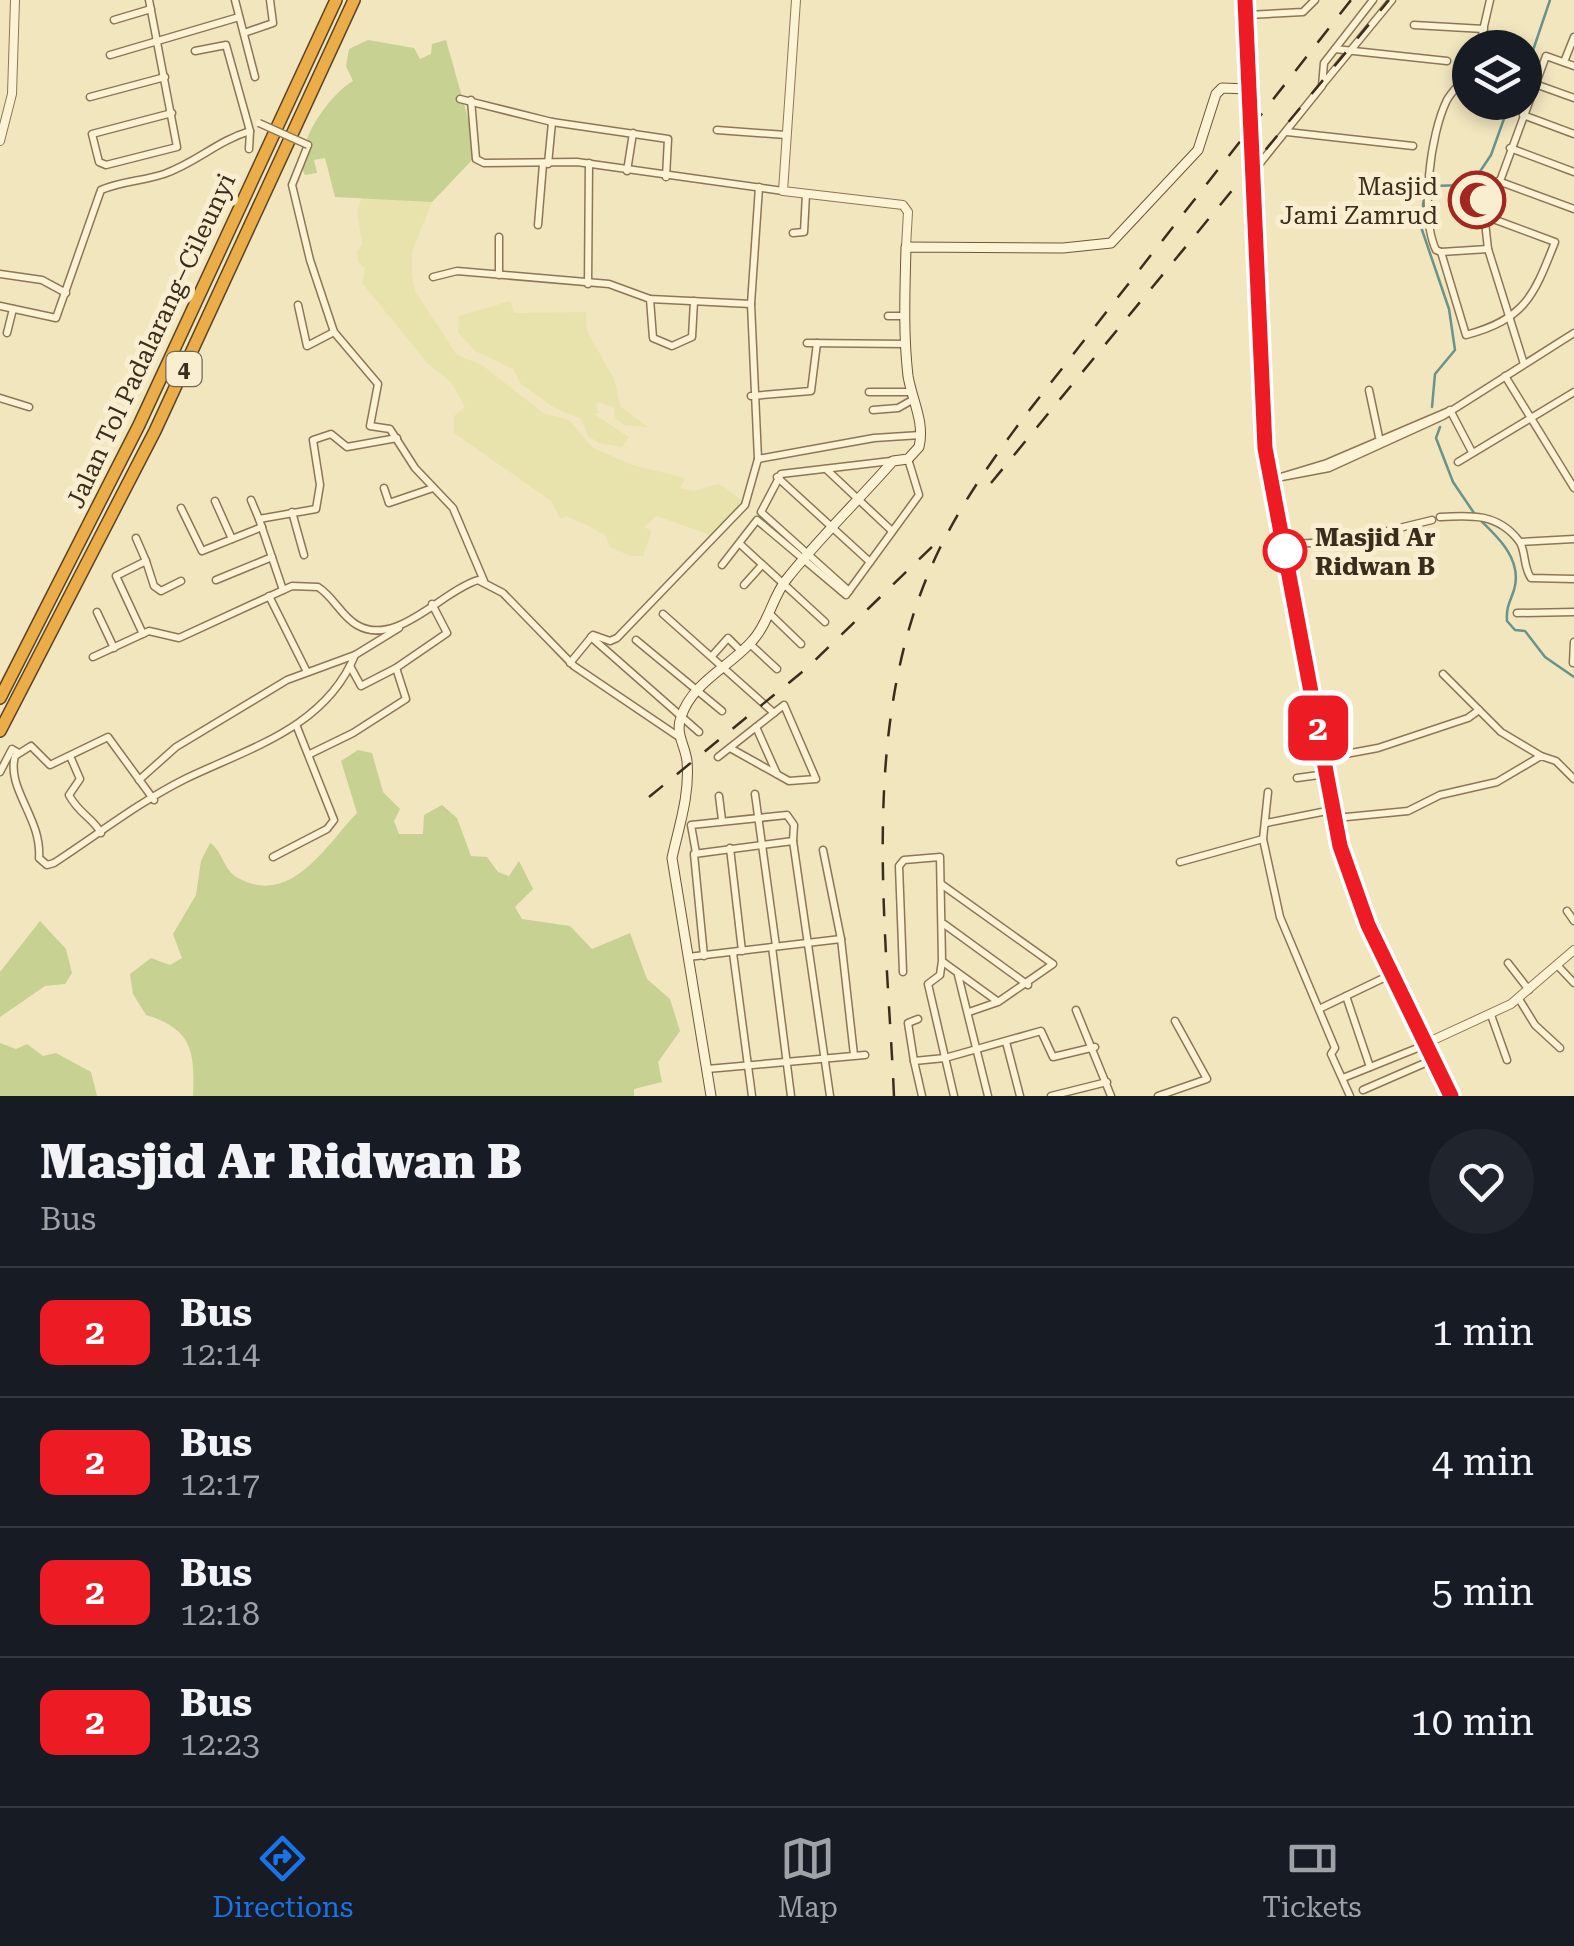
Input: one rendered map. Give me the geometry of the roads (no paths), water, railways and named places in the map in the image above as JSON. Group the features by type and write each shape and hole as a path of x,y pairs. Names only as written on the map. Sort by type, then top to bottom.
{"highway":[{"name":"Jalan Tol Padalarang–Cileunyi","path":"0,698 139,425 336,0"},
{"name":"Jalan Tol Padalarang–Cileunyi","path":"0,731 155,431 354,0"},
{"path":"1245,0 1263,421 1334,814 1347,874 1454,1096"},
{"path":"1365,914 1374,922 1454,1096"}],"main road":[{"path":"711,1096 672,858 682,825 686,785 686,756 679,737 681,716 698,688 750,644 771,615 782,585 807,556 893,461 908,459 919,446 921,435 906,344 906,247 1062,248 1111,243 1198,150 1216,94 1222,88 1248,91"}],"street":[{"path":"0,141 12,94 15,0"},
{"path":"234,0 255,77"},
{"path":"244,32 274,23 270,0"},
{"path":"783,191 796,0"},
{"path":"1246,15 1303,12 1315,0"},
{"path":"1322,86 1324,62 1373,0"},
{"path":"1252,173 1392,0"},
{"path":"1414,25 1484,30 1490,0"},
{"path":"114,20 150,4 172,113 176,149 106,165 99,162 92,134 172,113"},
{"path":"110,56 239,17"},
{"path":"1564,62 1574,36"},
{"path":"196,51 226,44 250,131 248,150 260,123 308,146 292,185 310,260 334,332 376,380 370,426 386,425 415,468 454,508 485,582"},
{"path":"1334,48 1447,61"},
{"path":"1542,65 1546,56 1574,66"},
{"path":"90,97 165,77"},
{"path":"1542,87 1574,98"},
{"path":"1452,93 1434,136 1430,234 1441,252 1466,335 1509,316 1535,294 1555,242 1485,216"},
{"path":"460,99 552,122 670,140 666,177"},
{"path":"470,100 479,162 589,164 903,205 908,212 906,247"},
{"path":"1520,120 1485,216 1488,249 1524,364"},
{"path":"1536,120 1574,134"},
{"path":"538,224 552,122"},
{"path":"717,130 786,135"},
{"path":"0,306 54,319 101,190 132,178 165,174 196,160 216,144 250,131"},
{"path":"1285,132 1413,146"},
{"path":"628,171 633,133"},
{"path":"1510,148 1574,172"},
{"path":"588,284 589,164"},
{"path":"1498,181 1574,208"},
{"path":"591,637 617,638 701,556 745,505 758,460 752,396 751,304 759,188"},
{"path":"793,233 804,233 806,194"},
{"path":"499,236 499,275"},
{"path":"1441,252 1488,249"},
{"path":"433,278 457,272 499,275 618,286 650,299 751,304"},
{"path":"0,274 42,280 66,293"},
{"path":"650,299 653,338 672,346 692,336 694,300"},
{"path":"298,306 308,347 334,332"},
{"path":"7,332 13,309"},
{"path":"888,316 905,316"},
{"path":"1276,478 1329,468 1450,410 1574,333"},
{"path":"807,343 906,344"},
{"path":"752,396 811,391 817,343"},
{"path":"1505,376 1574,488"},
{"path":"1368,390 1380,437"},
{"path":"869,392 913,395"},
{"path":"1458,462 1574,392"},
{"path":"873,410 898,408 913,395"},
{"path":"0,398 29,408"},
{"path":"1276,478 1327,464 1380,437 1450,410"},
{"path":"1450,410 1472,452"},
{"path":"181,508 202,551 260,523 292,512 313,511 318,506 320,485 312,444 316,438 331,434 346,446 354,447 397,438"},
{"path":"758,460 874,438 921,435"},
{"path":"777,477 761,515 846,595 919,495 908,459"},
{"path":"777,477 893,461"},
{"path":"826,468 892,531"},
{"path":"777,477 870,562"},
{"path":"384,488 388,503 434,488"},
{"path":"250,500 283,590"},
{"path":"214,501 232,539"},
{"path":"292,512 304,555"},
{"path":"1284,544 1342,542 1472,513 1500,524 1521,542 1531,578 1574,579"},
{"path":"722,564 740,544 753,517 807,556"},
{"path":"136,538 161,591 181,581"},
{"path":"1521,542 1574,539"},
{"path":"740,544 825,622"},
{"path":"216,580 272,556"},
{"path":"143,634 116,578 146,561"},
{"path":"744,585 762,565"},
{"path":"139,780 176,747 306,670 355,655 471,582 485,582 503,593 570,663 679,737"},
{"path":"94,657 150,631 179,638 301,585 318,587 347,618 366,630 402,625"},
{"path":"269,596 306,670"},
{"path":"350,666 361,686 448,633 432,604"},
{"path":"96,612 114,648"},
{"path":"1517,613 1574,612"},
{"path":"663,614 774,713"},
{"path":"771,615 801,644"},
{"path":"570,663 591,637"},
{"path":"591,637 699,732"},
{"path":"712,656 728,638 742,652"},
{"path":"636,640 722,711"},
{"path":"1573,663 1574,642"},
{"path":"750,644 777,669"},
{"path":"16,752 12,774 32,813 42,863 54,863 184,780 225,765 297,727 350,666 355,655"},
{"path":"310,754 353,734 406,699 396,668"},
{"path":"1444,674 1509,739 1556,761 1574,779"},
{"path":"718,757 784,705 816,777 802,784 730,748"},
{"path":"1324,758 1378,748 1468,718 1479,710"},
{"path":"273,857 333,825 331,803 297,727"},
{"path":"756,728 778,775"},
{"path":"0,772 12,749 16,752 30,746 50,765 108,737 154,800"},
{"path":"70,756 80,779 69,795 83,819 95,823 100,833"},
{"path":"1264,823 1334,814 1408,812 1440,794 1497,782 1541,756"},
{"path":"1297,778 1327,774"},
{"path":"1268,792 1263,840 1285,936 1335,1048 1331,1054 1350,1096"},
{"path":"755,794 791,1096"},
{"path":"720,796 722,820"},
{"path":"704,956 691,825 787,815 794,825 793,841 830,1096"},
{"path":"1180,862 1263,840"},
{"path":"696,853 793,841"},
{"path":"730,848 752,1096"},
{"path":"823,850 841,939 854,1055"},
{"path":"903,972 900,866 910,859 940,857 942,961 940,976 928,984 954,1096"},
{"path":"941,884 1050,960 1052,968 998,1002 969,1012"},
{"path":"1567,911 1574,921"},
{"path":"942,923 1028,985"},
{"path":"686,958 841,939"},
{"path":"1343,1078 1429,1043 1519,999 1574,950"},
{"path":"942,961 998,1002"},
{"path":"1508,962 1528,990"},
{"path":"1558,965 1574,983"},
{"path":"1319,1009 1392,974"},
{"path":"958,976 988,1096"},
{"path":"1346,996 1370,1067"},
{"path":"1519,999 1535,1024 1560,1048"},
{"path":"1076,1010 1111,1096"},
{"path":"1490,1014 1507,1060"},
{"path":"918,1019 908,1023 922,1096"},
{"path":"1163,1095 1207,1079 1176,1021"},
{"path":"914,1061 945,1058 1040,1030 1050,1054 1057,1058 1094,1047"},
{"path":"1006,1042 1020,1096"},
{"path":"706,1069 865,1055"},
{"path":"1363,1090 1433,1059"},
{"path":"1052,1096 1108,1082"}],"waterway":[{"path":"1540,30 1550,0"},
{"path":"1429,186 1471,185 1491,155 1504,120"},
{"path":"1425,192 1420,224 1449,309 1455,350 1435,374 1432,407"},
{"path":"1440,427 1436,438 1453,482 1474,513"},
{"path":"1479,519 1507,550 1515,569 1507,621 1515,630 1525,631 1545,657 1574,677"}],"railway":[{"path":"894,1096 883,890 887,751 896,683 913,616 938,552 978,483 1024,417 1351,0"},
{"path":"991,483 1389,0"},
{"path":"649,797 807,668 937,542"}],"place":[{"name":"Masjid Jami Zamrud","path":"1477,200"},
{"name":"Masjid Ar Ridwan B","path":"1285,551"}]}
